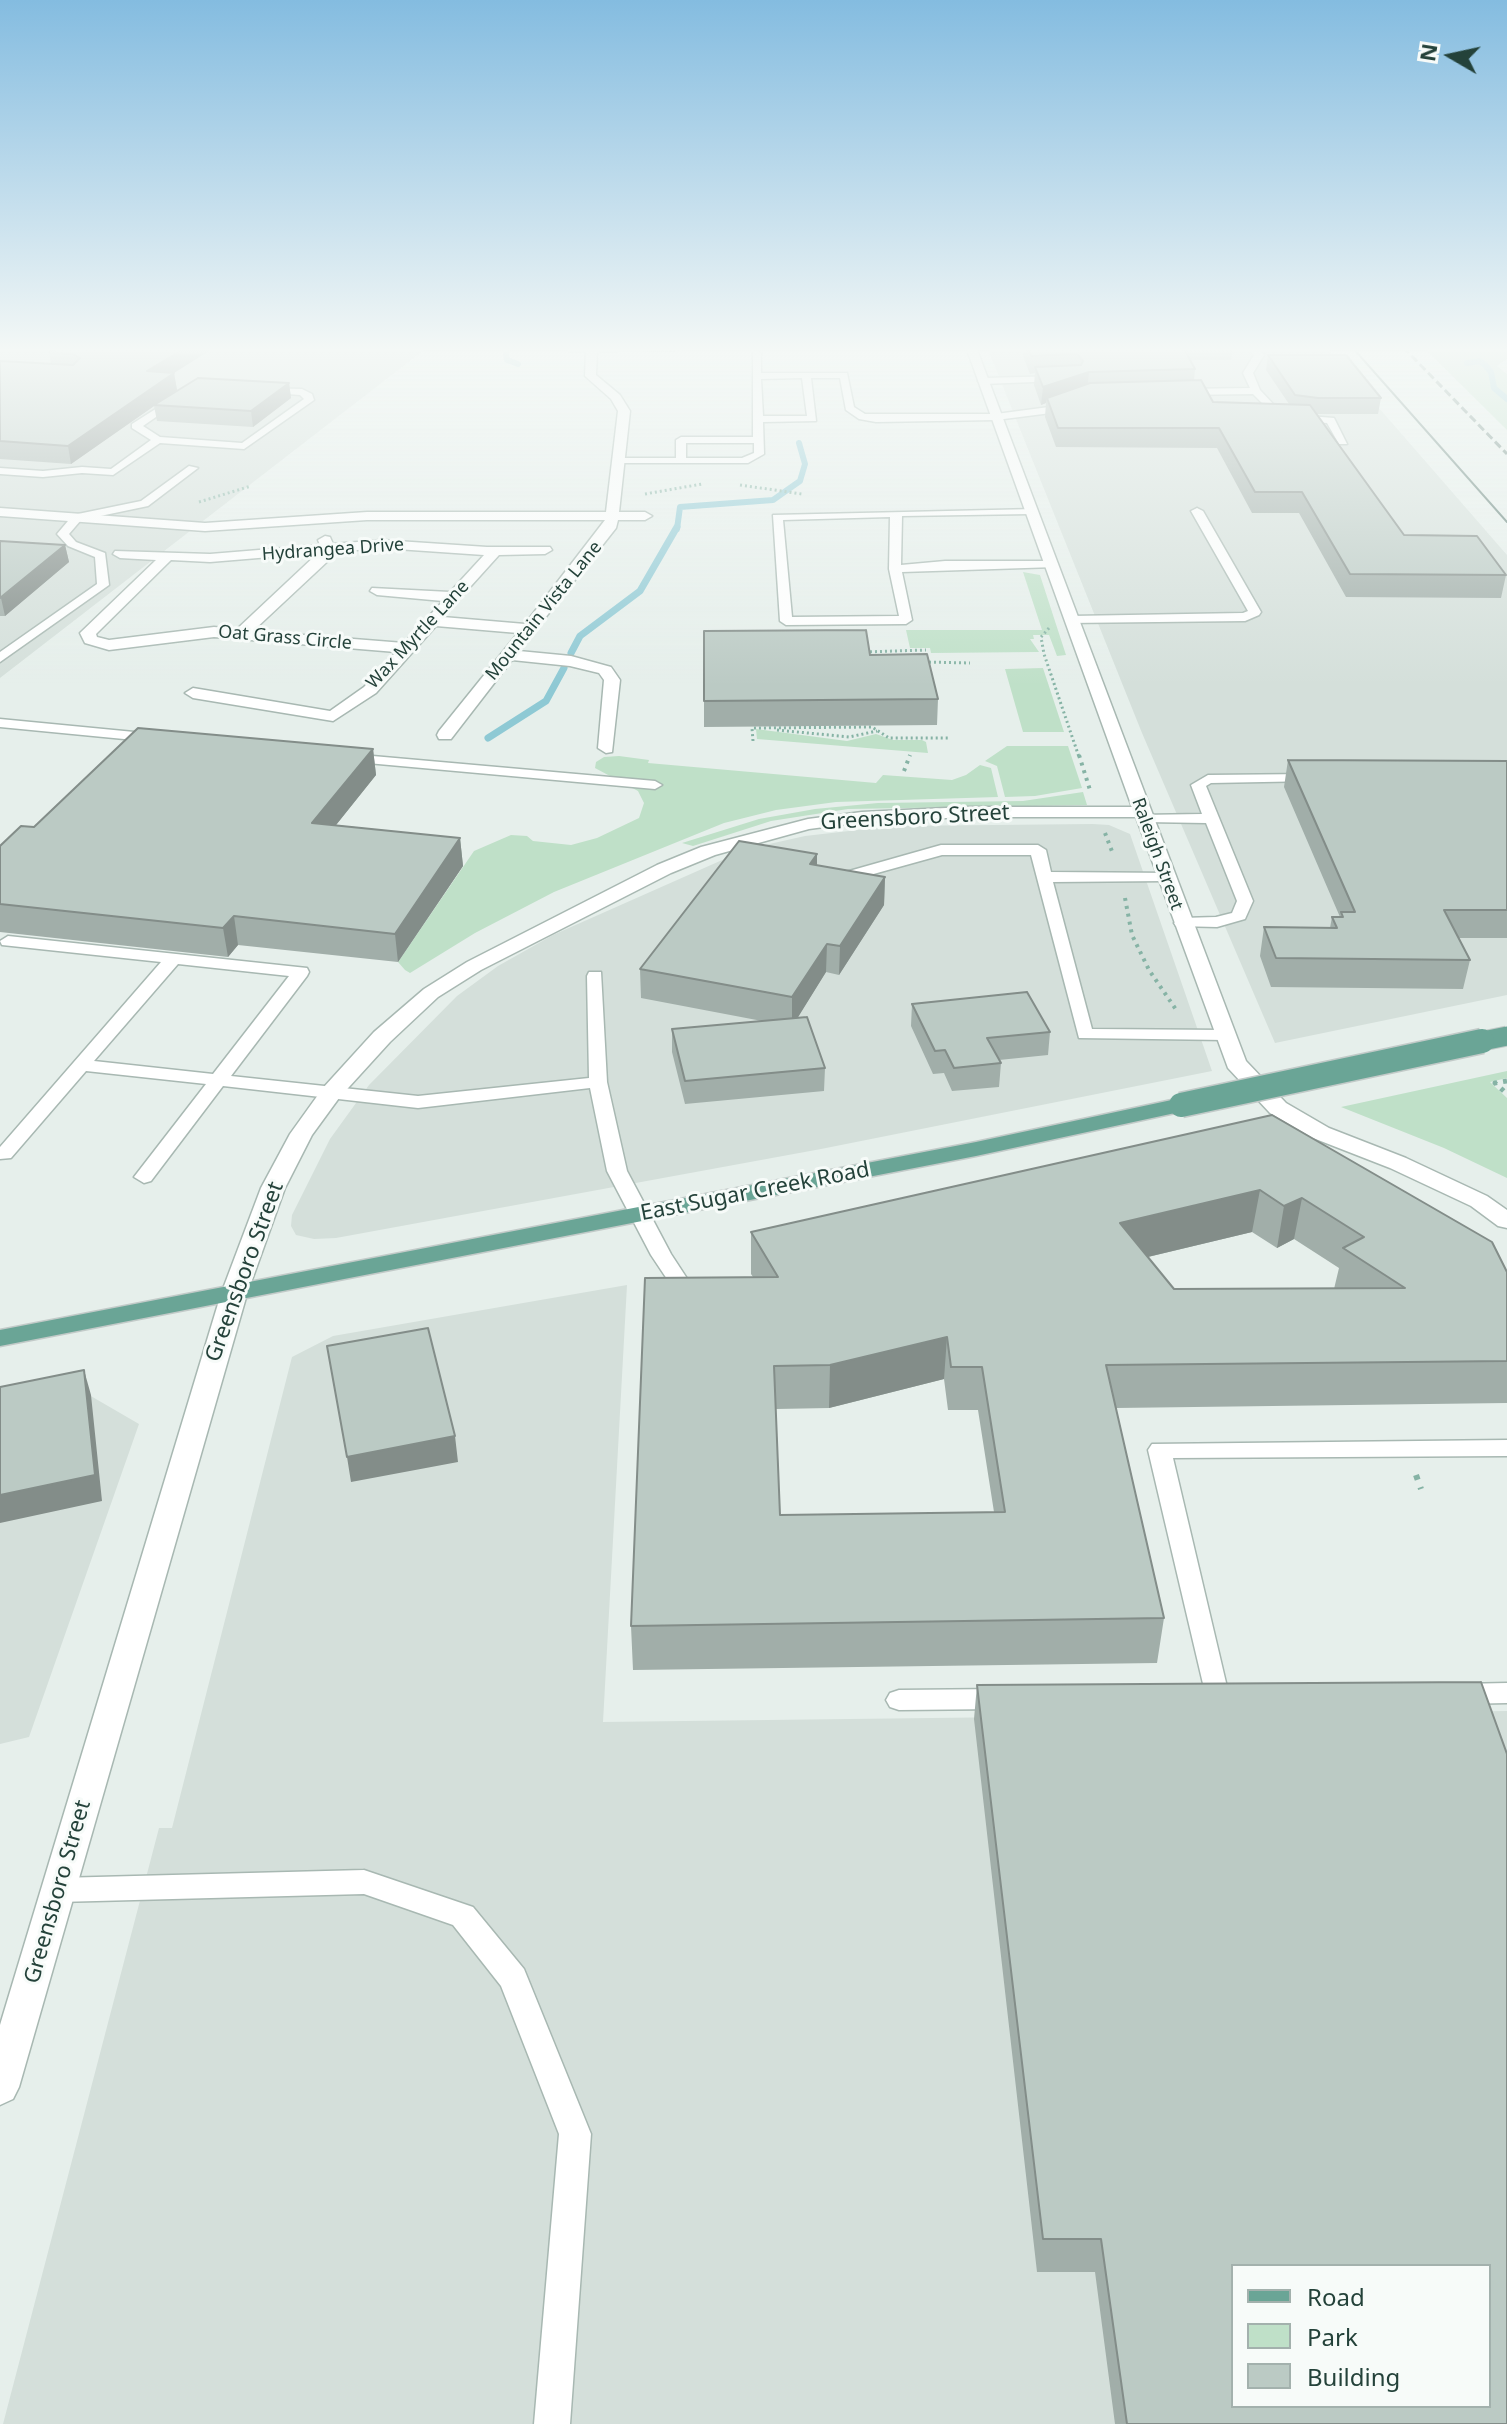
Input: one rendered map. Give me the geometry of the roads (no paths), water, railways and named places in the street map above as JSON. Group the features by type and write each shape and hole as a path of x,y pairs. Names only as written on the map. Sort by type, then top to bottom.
{"main road":[{"name":"East Sugar Creek Road","path":"0,1338 641,1215 1507,1036"}],"street":[{"name":"Raleigh Street","path":"1012,460 1236,1063 1278,1108 1321,1133 1398,1163 1479,1201 1507,1221"},
{"name":"Mountain Vista Lane","path":"445,735 609,530 618,461"},
{"path":"0,512 205,527 396,515 645,516"},
{"path":"241,634 320,562 327,547 316,519"},
{"name":"Hydrangea Drive","path":"120,554 230,557 382,544 545,550"},
{"name":"Wax Myrtle Lane","path":"193,693 333,716 370,690 497,549"},
{"name":"Oat Grass Circle","path":"167,557 88,633 90,640 109,645 200,632 407,648"},
{"path":"377,591 453,597"},
{"path":"432,621 530,629"},
{"path":"508,655 587,663 605,670 612,680 606,748"},
{"name":"Greensboro Street","path":"0,2087 234,1294 273,1188 301,1134 331,1093 382,1037 442,986 529,937 664,869 708,851 808,824 862,817 967,812 1144,815"}],"lane":[{"path":"0,471 43,474 82,470 113,472 130,460"},
{"path":"618,461 746,460"},
{"path":"72,544 63,534 77,517 144,504 193,468"},
{"path":"896,513 895,569 906,620 786,621 777,517 896,513 1031,511"},
{"path":"1072,620 1245,617 1255,612 1197,511"},
{"path":"0,658 103,585 101,555 72,544 56,545"},
{"path":"895,569 945,565 1052,565"},
{"path":"0,723 174,740"},
{"path":"332,756 655,785"},
{"path":"1182,923 1217,922 1239,916 1245,901 1198,785 1208,779 1330,778"},
{"path":"1144,815 1212,819"},
{"path":"841,878 941,850 1038,850 1085,1034 1225,1035"},
{"path":"1044,877 1166,876"},
{"path":"8,941 301,972 144,1177"},
{"path":"4,1154 174,958"},
{"path":"595,976 598,1082 617,1171 661,1255 678,1280"},
{"path":"81,1065 418,1102 598,1082"},
{"path":"1217,1698 1160,1450 1507,1448"},
{"path":"1431,1695 1507,1693"},
{"path":"1186,1698 1248,1697"},
{"path":"899,1700 1026,1699"},
{"path":"58,1890 364,1882 463,1916 513,1978 575,2134 552,2424"}],"waterway":[{"path":"677,529 680,507 773,500 800,481 804,460"},
{"path":"571,653 580,636 640,591 677,527"},
{"path":"488,738 546,701 564,668"}],"tram line":[{"path":"1452,460 1507,522"}]}
